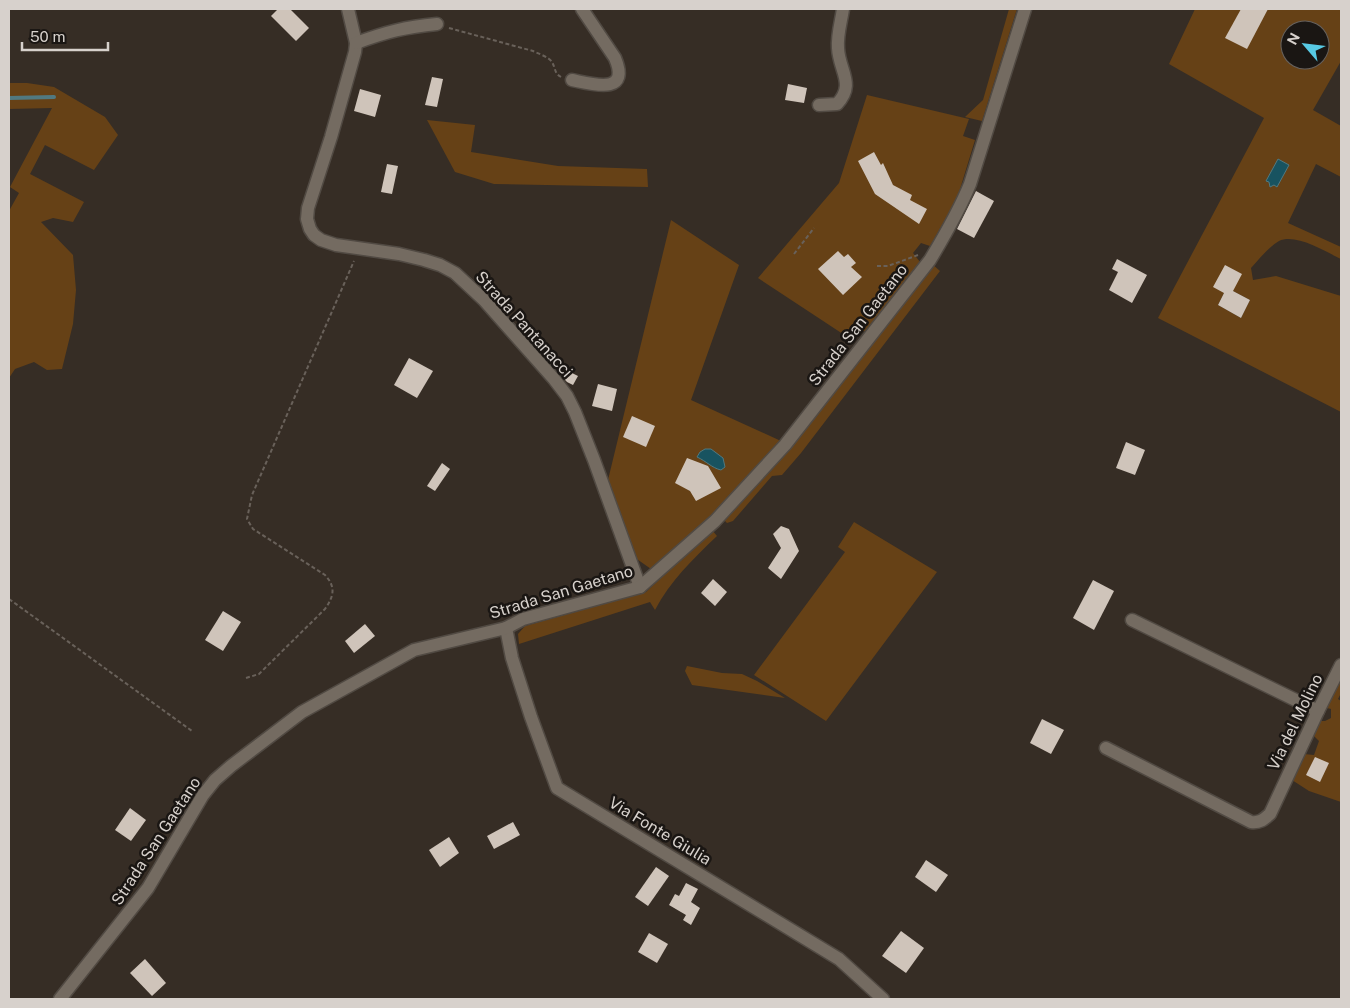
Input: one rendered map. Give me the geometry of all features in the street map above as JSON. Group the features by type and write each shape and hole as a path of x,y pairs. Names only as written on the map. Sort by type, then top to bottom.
{"street":[{"name":"Strada Pantanacci","path":"348,9 356,43 331,137 308,208 307,219 310,228 314,235 321,240 336,245 399,254 440,265 455,273 484,300 554,379 575,412 640,587"},
{"path":"572,80 603,86 610,85 616,80 619,73 616,58 582,9"},
{"path":"819,105 837,104 846,91 846,78 839,58 838,46 838,34 843,9"},
{"name":"Strada San Gaetano","path":"60,999 148,888 203,795 215,780 302,712 414,650 506,628 523,619 640,587 715,521 785,445 930,260 960,208 970,184 1024,9"},
{"path":"356,43 389,31 437,24"},
{"path":"1132,620 1318,711"},
{"name":"Via Fonte Giulia","path":"506,628 512,658 557,788 839,959 883,999"},
{"name":"Via del Molino","path":"1106,748 1251,822 1264,820 1270,814 1341,666"}],"path":[{"path":"437,24 533,51 545,56 552,62 555,71 560,76 572,80"},
{"path":"794,254 814,228"},
{"path":"246,678 259,674 332,600 333,590 331,581 325,575 253,529 247,519 252,495 359,249"},
{"path":"877,266 888,266 922,252"},
{"path":"9,599 192,731"}],"shaded area":[{"path":"1009,9 1017,9 982,121 965,117 983,100"},
{"path":"1195,9 1341,9 1341,61 1313,110 1341,126 1341,177 1316,164 1288,223 1341,247 1341,259 1311,244 1294,239 1286,239 1272,246 1251,268 1253,280 1276,276 1341,296 1341,412 1158,318 1264,118 1169,64","holes":["1233,291 1250,300 1241,318 1218,305 1224,293"]},
{"path":"9,83 27,83 54,87 105,117 118,135 94,170 45,145 30,174 84,202 73,222 53,218 41,222 73,255 76,290 73,324 62,369 47,370 34,362 15,369 9,378 9,211 19,193 10,187 52,108 9,109"},
{"path":"867,95 969,119 963,136 975,140 957,199 930,246 921,243 913,253 920,262 865,331 861,330 852,340 758,278 839,183"},
{"path":"427,120 475,125 471,152 558,166 647,169 648,187 494,184 455,172"},
{"path":"671,220 739,265 691,400 781,441 711,516 651,569 634,557 608,480"},
{"path":"932,264 940,271 801,453 782,475 772,476 733,521 727,523 723,519"},
{"path":"854,522 937,572 826,721 754,675 845,552 838,547"},
{"path":"712,530 717,536 675,580 655,610 650,602 519,644 518,634 525,626 646,592"},
{"path":"687,666 722,673 742,674 785,698 692,685 685,671"},
{"path":"1341,678 1341,693 1338,699 1341,701 1341,802 1309,791 1292,780 1304,754 1314,755 1319,741 1313,735 1319,721 1331,718 1331,709 1327,708"}],"water":[{"path":"1278,159 1289,165 1277,187 1274,185 1270,187 1269,182 1266,181"},
{"path":"705,449 711,449 723,458 725,467 721,470 718,469 697,457"}],"building":[{"path":"278,9 290,9 309,28 296,41 271,16"},
{"path":"1241,9 1268,9 1247,49 1225,38"},
{"path":"432,77 443,79 437,107 425,105"},
{"path":"788,84 807,88 804,103 785,100"},
{"path":"360,89 381,95 375,117 354,111"},
{"path":"874,152 881,165 883,163 893,185 912,195 910,200 927,209 919,224 875,194 858,161"},
{"path":"387,164 398,166 392,194 381,192"},
{"path":"976,191 994,201 974,238 957,229"},
{"path":"838,251 844,257 848,254 856,263 851,267 862,277 843,295 818,269"},
{"path":"1117,259 1147,275 1132,303 1109,290 1118,272 1112,269"},
{"path":"1225,265 1242,274 1233,291 1250,300 1241,318 1218,305 1224,293 1213,287"},
{"path":"409,358 433,371 417,398 394,385"},
{"path":"560,367 578,376 573,385 567,382 558,372"},
{"path":"598,384 617,389 612,411 592,406"},
{"path":"632,416 655,426 646,447 623,437"},
{"path":"1126,442 1145,450 1135,475 1116,468"},
{"path":"687,458 708,466 721,488 696,501 690,491 675,483"},
{"path":"442,463 450,469 435,491 427,486"},
{"path":"781,526 789,529 799,551 781,579 768,568 781,548 773,534"},
{"path":"713,579 727,592 715,606 701,593"},
{"path":"1093,580 1114,591 1094,630 1073,618"},
{"path":"223,611 241,622 223,651 205,640"},
{"path":"365,624 375,636 354,653 345,641"},
{"path":"1042,719 1064,730 1051,754 1030,743"},
{"path":"1315,757 1329,763 1320,782 1306,775"},
{"path":"130,808 146,820 131,841 115,830"},
{"path":"513,822 520,835 494,849 487,836"},
{"path":"449,837 459,853 440,867 429,850"},
{"path":"926,860 948,875 936,892 915,877"},
{"path":"656,867 669,876 648,906 635,897"},
{"path":"686,883 698,889 691,902 700,908 691,925 683,920 686,915 669,905 675,894 679,896"},
{"path":"901,931 924,948 906,973 882,956"},
{"path":"649,933 668,944 657,963 638,952"},
{"path":"145,959 166,983 152,996 130,973"}],"waterway":[{"path":"9,98 54,97"}]}
